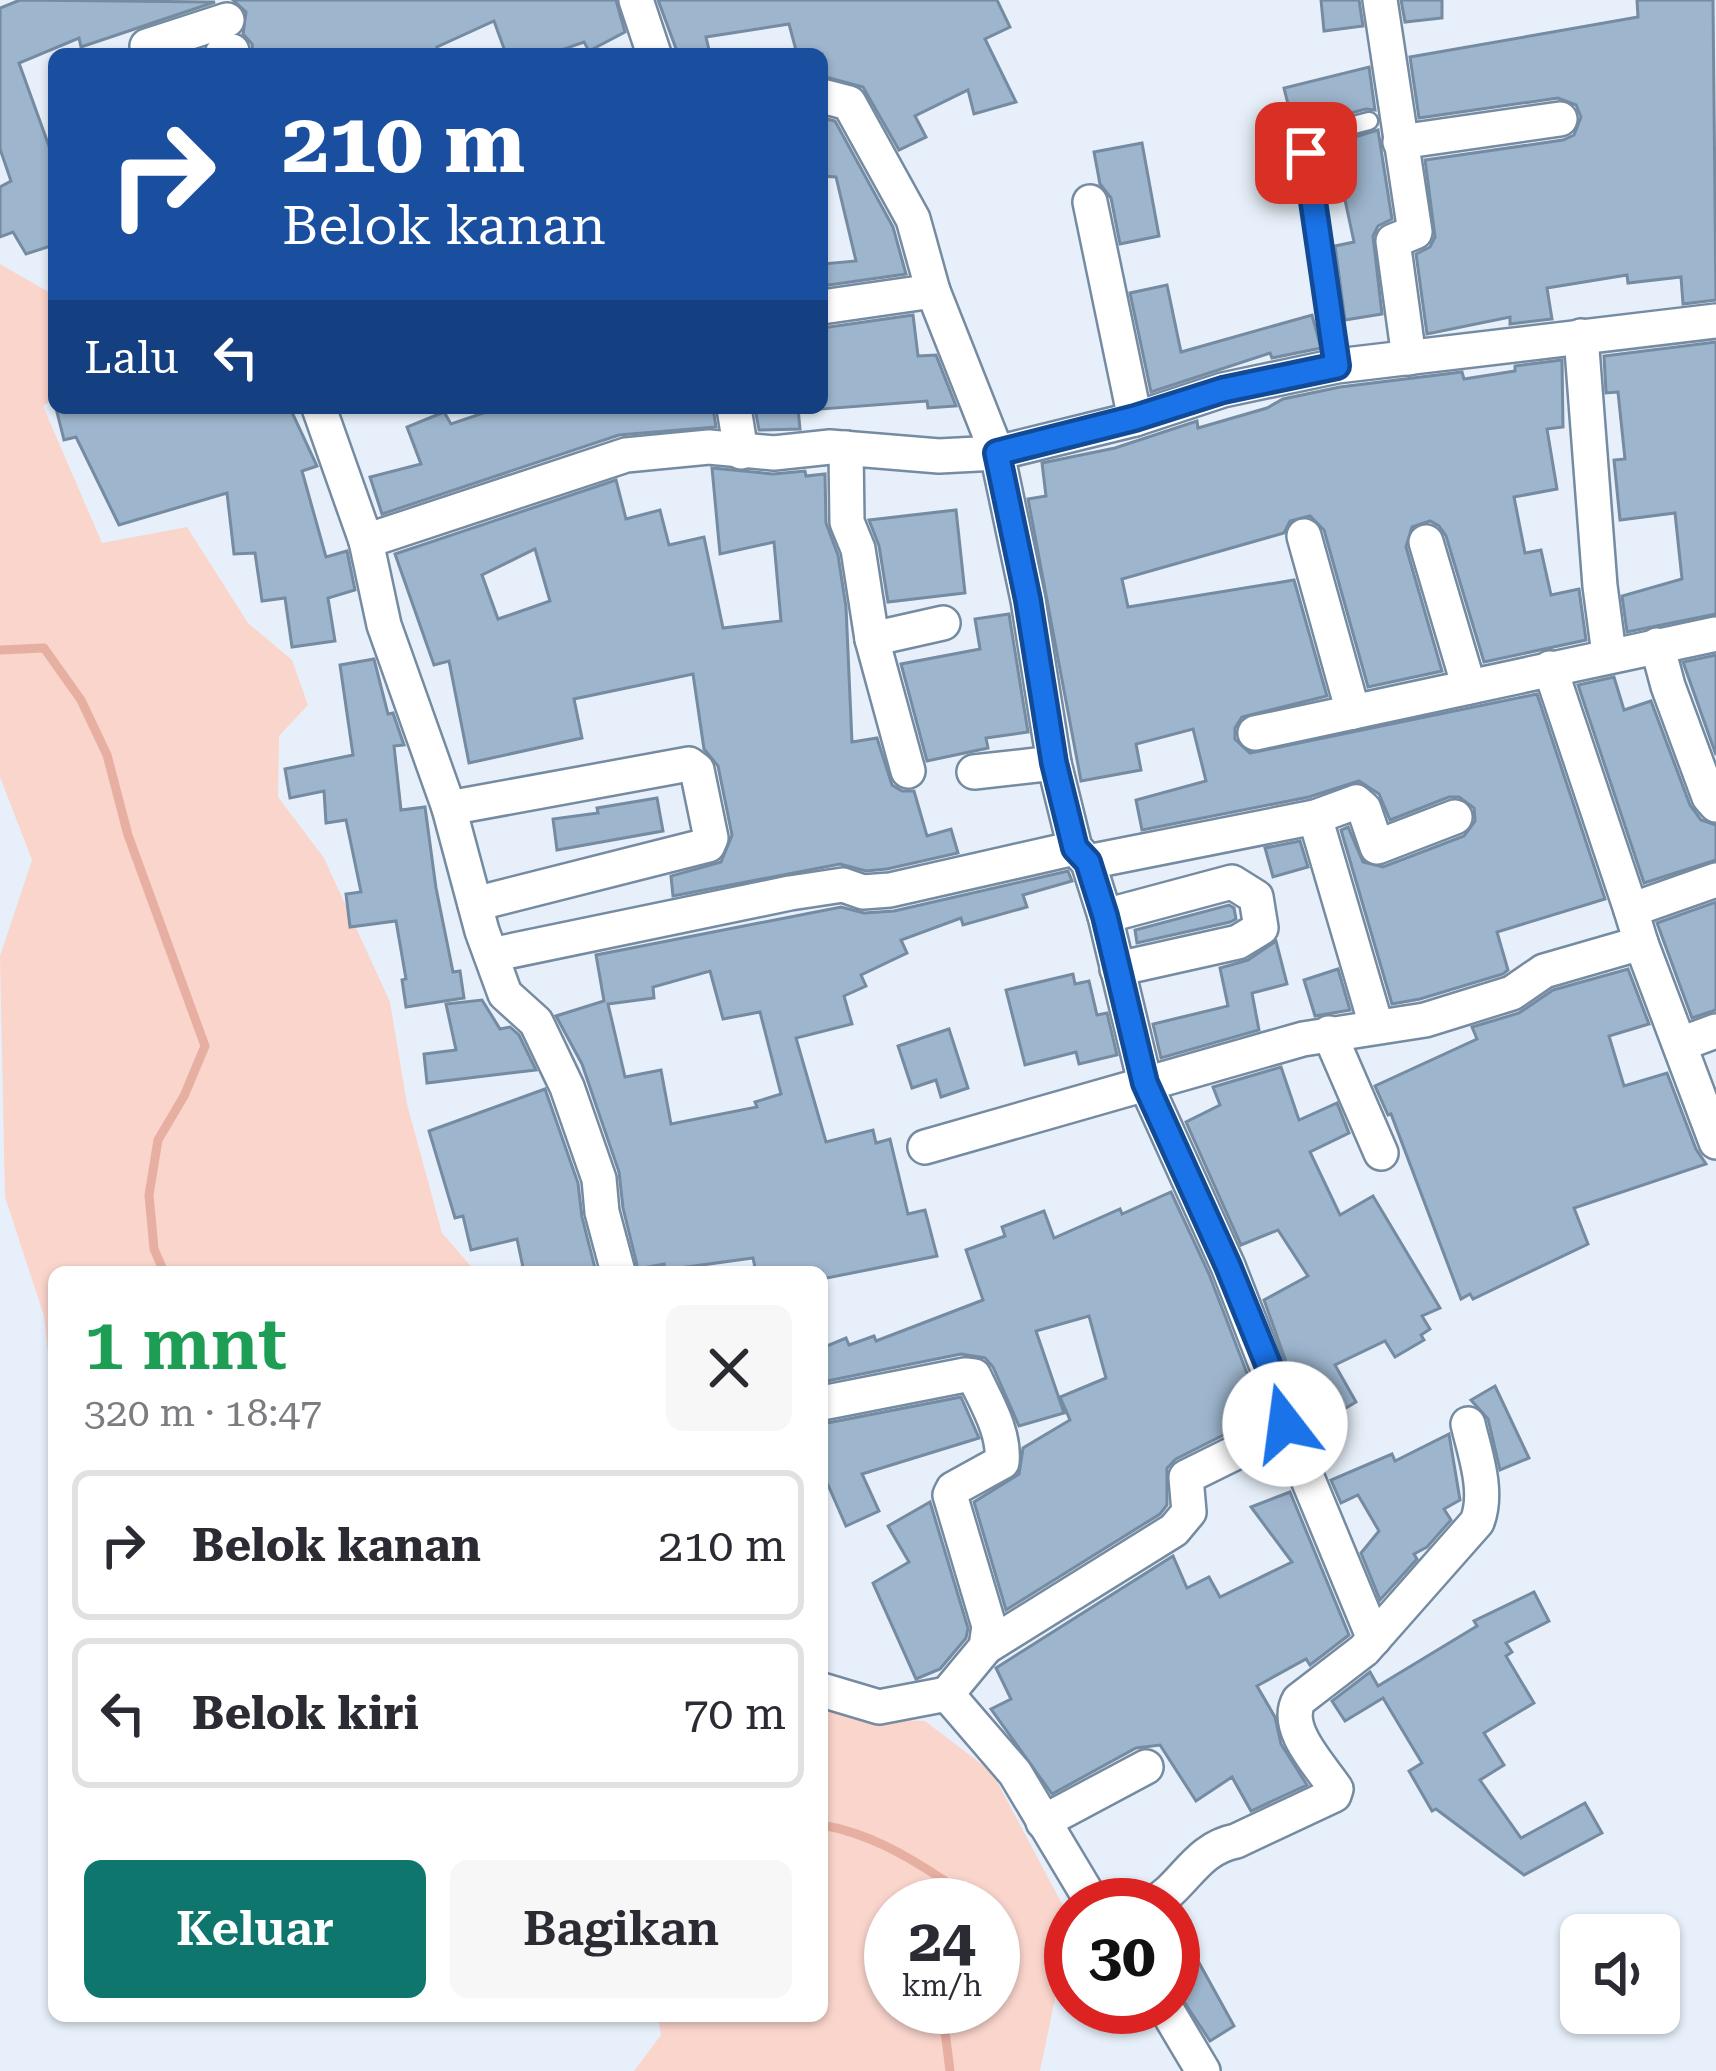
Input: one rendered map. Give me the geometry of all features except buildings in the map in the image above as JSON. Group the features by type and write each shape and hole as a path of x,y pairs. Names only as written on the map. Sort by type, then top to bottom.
{"street":[{"path":"636,0 652,48"},
{"path":"1380,0 1415,232 1393,241 1409,358"},
{"path":"147,46 227,36"},
{"path":"828,98 849,103 913,219 933,291 997,453 1028,600 1054,763 1105,916 1145,1083 1228,1266 1285,1406 1285,1424 1374,1639"},
{"path":"1400,142 1560,119"},
{"path":"1090,202 1135,418"},
{"path":"828,306 933,291"},
{"path":"366,541 626,455 678,447 741,452 846,448 939,456 997,453 1223,390 1337,366 1716,321"},
{"path":"1581,336 1600,586 1610,654"},
{"path":"321,414 366,541 384,625 449,808 491,956 505,994 536,1022 567,1087 599,1179 616,1266"},
{"path":"735,414 741,452"},
{"path":"846,448 847,522 858,549 872,639 908,771"},
{"path":"1304,536 1353,712"},
{"path":"1426,542 1469,687"},
{"path":"872,639 944,623"},
{"path":"1255,733 1716,634"},
{"path":"1657,645 1668,686 1716,805"},
{"path":"1550,668 1642,943 1716,1142"},
{"path":"974,772 1054,763"},
{"path":"449,808 689,764 697,770 711,838 708,845 475,904"},
{"path":"491,956 790,893 843,886 863,892 890,890 1315,817 1357,802 1364,808 1377,847 1455,817"},
{"path":"1315,817 1376,1025"},
{"path":"1631,910 1716,880"},
{"path":"1105,916 1232,882 1256,897 1262,920 1261,928 1238,942 1117,969"},
{"path":"926,1147 1329,1033 1425,1020 1490,1000 1535,980 1544,971 1642,943"},
{"path":"1681,1044 1716,1031"},
{"path":"1329,1033 1381,1153"},
{"path":"828,1402 974,1376 1004,1458 950,1495 989,1626 986,1647"},
{"path":"828,1692 879,1706 946,1694 986,1647 1174,1531 1190,1512 1186,1477 1285,1424"},
{"path":"1181,1878 1219,1844 1334,1795 1336,1789 1294,1724 1294,1710 1299,1700 1374,1639 1477,1522 1480,1476 1468,1424"},
{"path":"946,1694 1015,1774 1077,1878"},
{"path":"1043,1822 1146,1767"},
{"path":"1181,2034 1203,2071"}],"lane":[{"path":"1337,366 1306,142 1315,135 1370,121"}],"shaded area":[{"path":"0,264 48,292 48,403 43,406 102,543 187,527 248,623 292,660 308,705 279,736 278,797 324,858 390,1002 407,1104 442,1233 471,1266 48,1266 48,1351 44,1316 5,1197 0,956 32,860 0,777"},
{"path":"828,1706 853,1718 925,1721 992,1772 1048,1878 1044,1878 1044,2034 1048,2034 1040,2071 634,2071 661,2035 659,2022 828,2022"}],"waterway":[{"path":"0,650 44,648 81,700 107,755 128,835 205,1046 158,1140 149,1195 154,1249 161,1266"},
{"path":"828,1826 871,1839 940,1878"},
{"path":"945,2034 950,2071"}],"route":[{"path":"1285,1424 1285,1406 1228,1266 1145,1083 1105,916 1088,862 1075,848 1054,763 1028,600 997,453 1223,390 1337,366 1306,153"}]}
